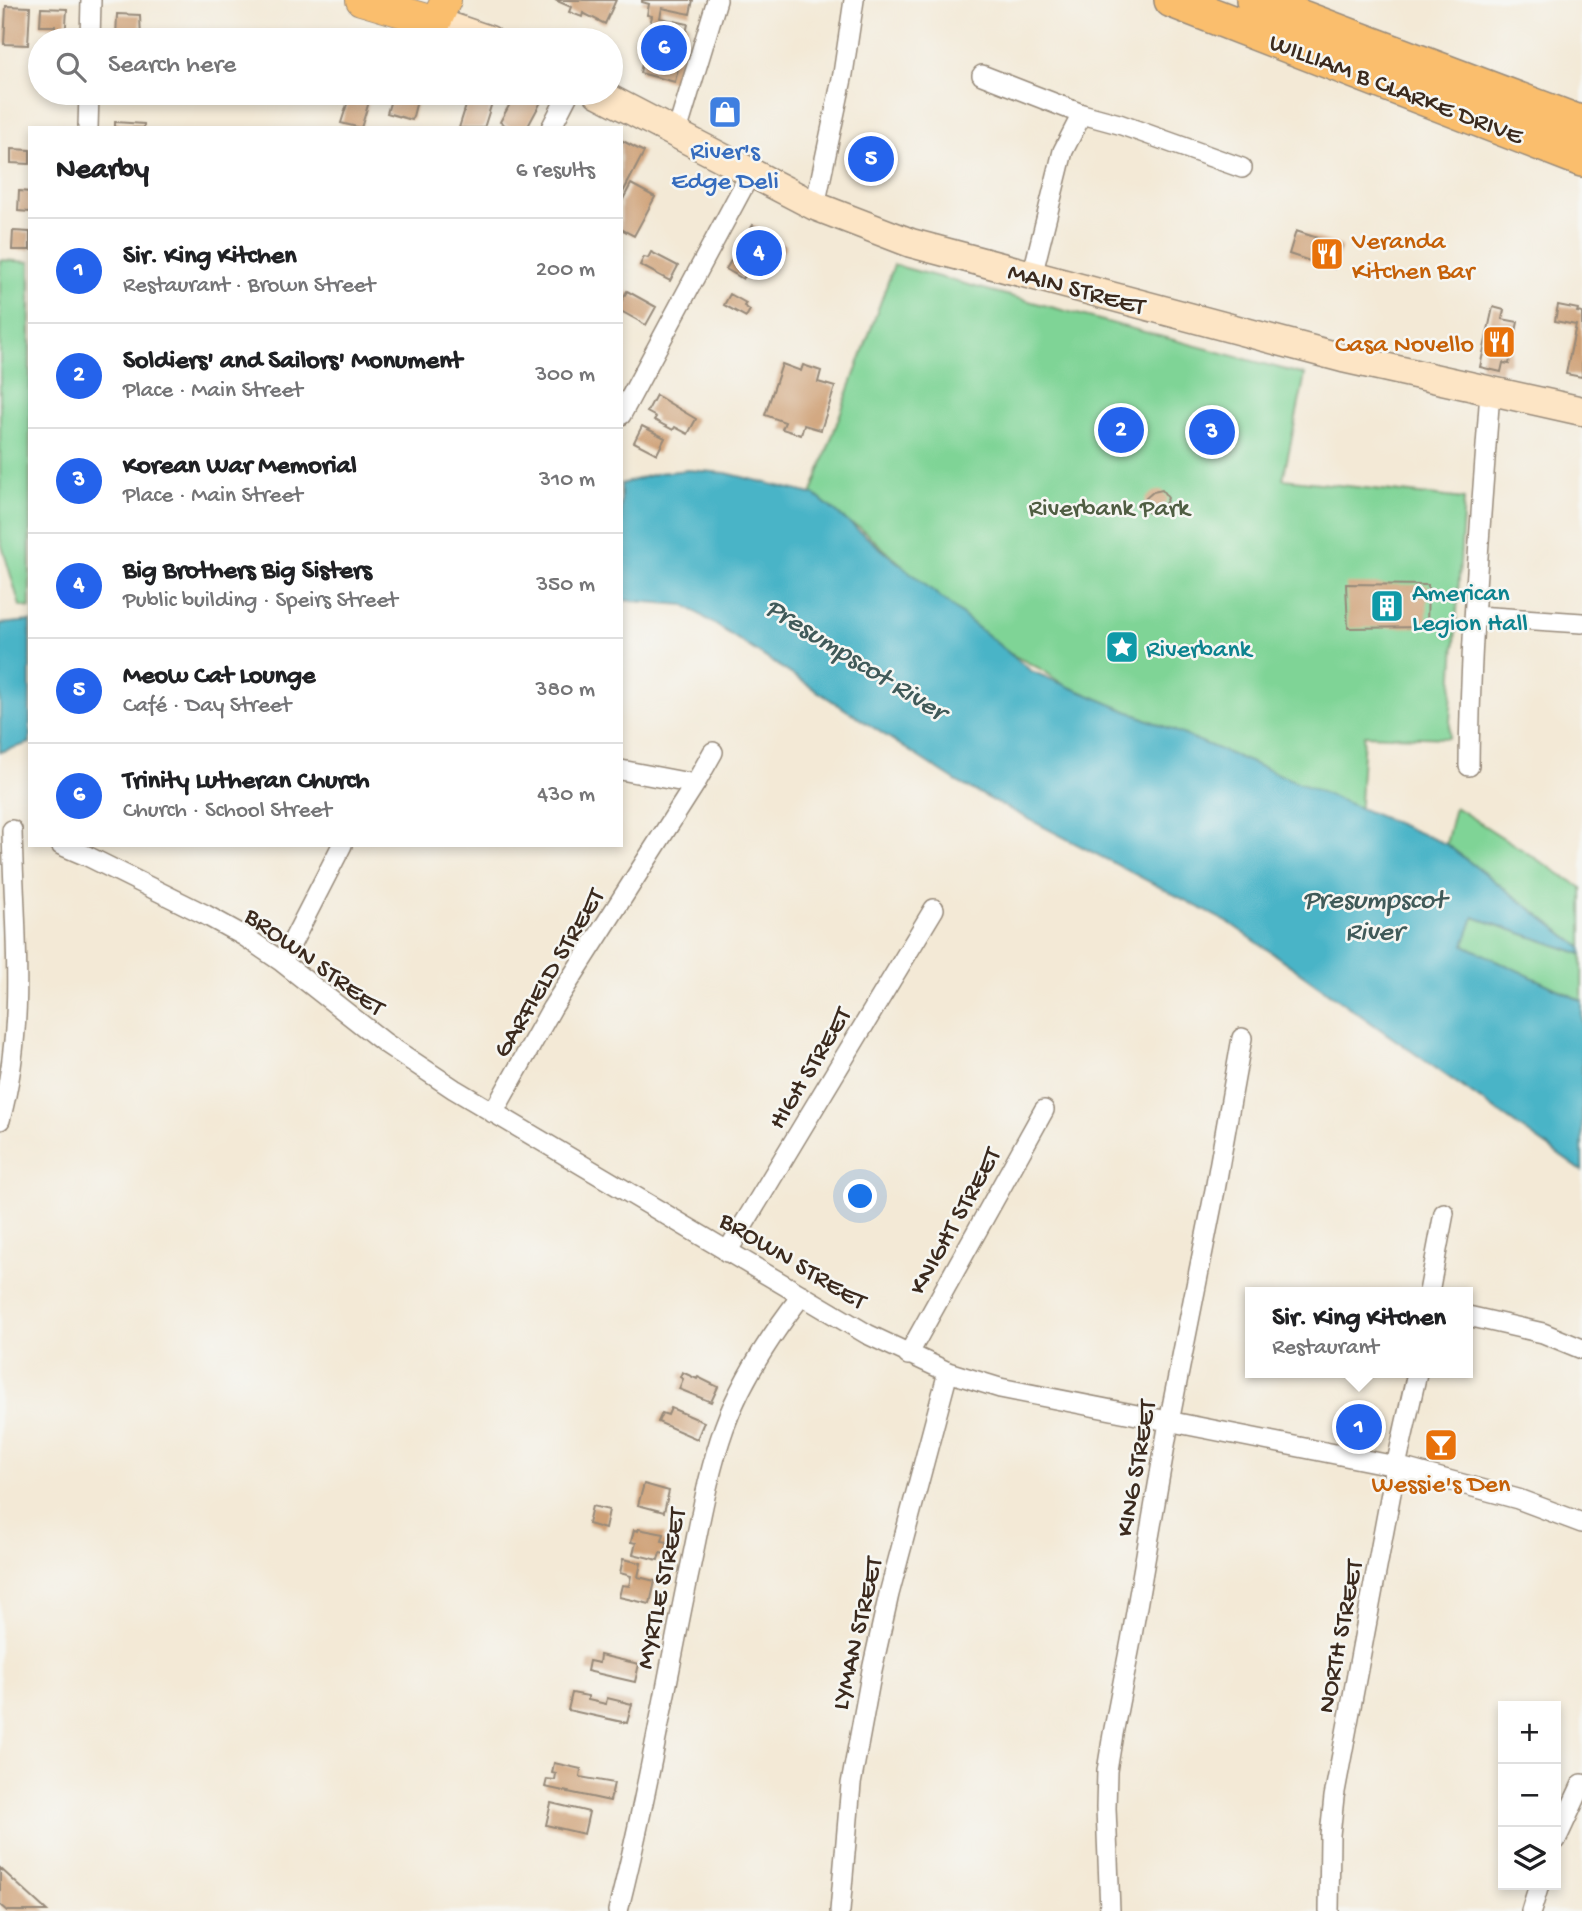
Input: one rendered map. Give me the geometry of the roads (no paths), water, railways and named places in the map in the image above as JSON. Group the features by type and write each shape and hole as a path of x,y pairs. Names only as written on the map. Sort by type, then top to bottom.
{"highway":[{"name":"WILLIAM B CLARKE DRIVE","path":"1172,0 1582,159"},
{"name":"WILLIAM B CLARKE DRIVE","path":"1254,0 1582,124"}],"main road":[{"path":"361,0 441,11 469,28"},
{"name":"MAIN STREET","path":"620,105 815,206 911,243 1343,358 1582,411"}],"street":[{"path":"91,28 92,0"},
{"path":"676,135 717,0"},
{"path":"815,206 843,74 854,0"},
{"path":"982,75 1082,114 1119,124 1242,168"},
{"path":"88,126 89,105"},
{"path":"552,126 563,105"},
{"path":"1032,276 1063,151 1082,114"},
{"path":"623,411 750,174"},
{"path":"1469,765 1472,638 1476,616 1490,392"},
{"path":"1476,616 1582,623"},
{"name":"GARFIELD STREET","path":"493,1113 552,1008 713,752"},
{"path":"623,770 695,784"},
{"path":"0,1120 9,1086 18,1011 14,830"},
{"name":"BROWN STREET","path":"66,847 204,914 282,962 426,1072 727,1252 908,1355 948,1372 1000,1388 1396,1466 1518,1499 1582,1523"},
{"path":"282,962 341,847"},
{"name":"HIGH STREET","path":"727,1252 934,909"},
{"name":"KING STREET","path":"1110,1911 1106,1843 1107,1771 1169,1422 1242,1038"},
{"name":"KNIGHT STREET","path":"908,1355 1044,1110"},
{"path":"1430,1287 1444,1213"},
{"name":"MYRTLE STREET","path":"618,1911 638,1830 708,1484 724,1427 761,1353 802,1295"},
{"path":"1473,1317 1543,1333 1582,1349"},
{"name":"LYMAN STREET","path":"840,1911 851,1784 870,1681 889,1594 948,1372"},
{"name":"NORTH STREET","path":"1329,1911 1330,1835 1334,1797 1396,1466 1416,1378"},
{"path":"1561,1829 1582,1784"},
{"path":"1531,1911 1537,1890"}],"water":[{"name":"Presumpscot River","path":"688,470 726,473 815,495 1031,671 1446,844 1582,948 1582,954 1474,917 1464,945 1582,1001 1582,1171 1231,924 957,782 685,605 623,600 623,483 658,473"},
{"path":"28,621 28,744 0,752 0,624"}],"place":[{"name":"Trinity Lutheran Church","path":"664,48"},
{"name":"River's Edge Deli","path":"725,112"},
{"name":"Meow Cat Lounge","path":"871,159"},
{"name":"Big Brothers Big Sisters","path":"759,253"},
{"name":"Veranda Kitchen Bar","path":"1327,254"},
{"name":"Casa Novello","path":"1499,342"},
{"name":"Soldiers' and Sailors' Monument","path":"1121,430"},
{"name":"Korean War Memorial","path":"1212,432"},
{"name":"American Legion Hall","path":"1387,606"},
{"name":"Riverbank","path":"1122,647"},
{"name":"Sir. King Kitchen","path":"1359,1427"},
{"name":"Wessie's Den","path":"1441,1445"}],"park label":[{"name":"Riverbank Park","path":"1109,506"}]}
